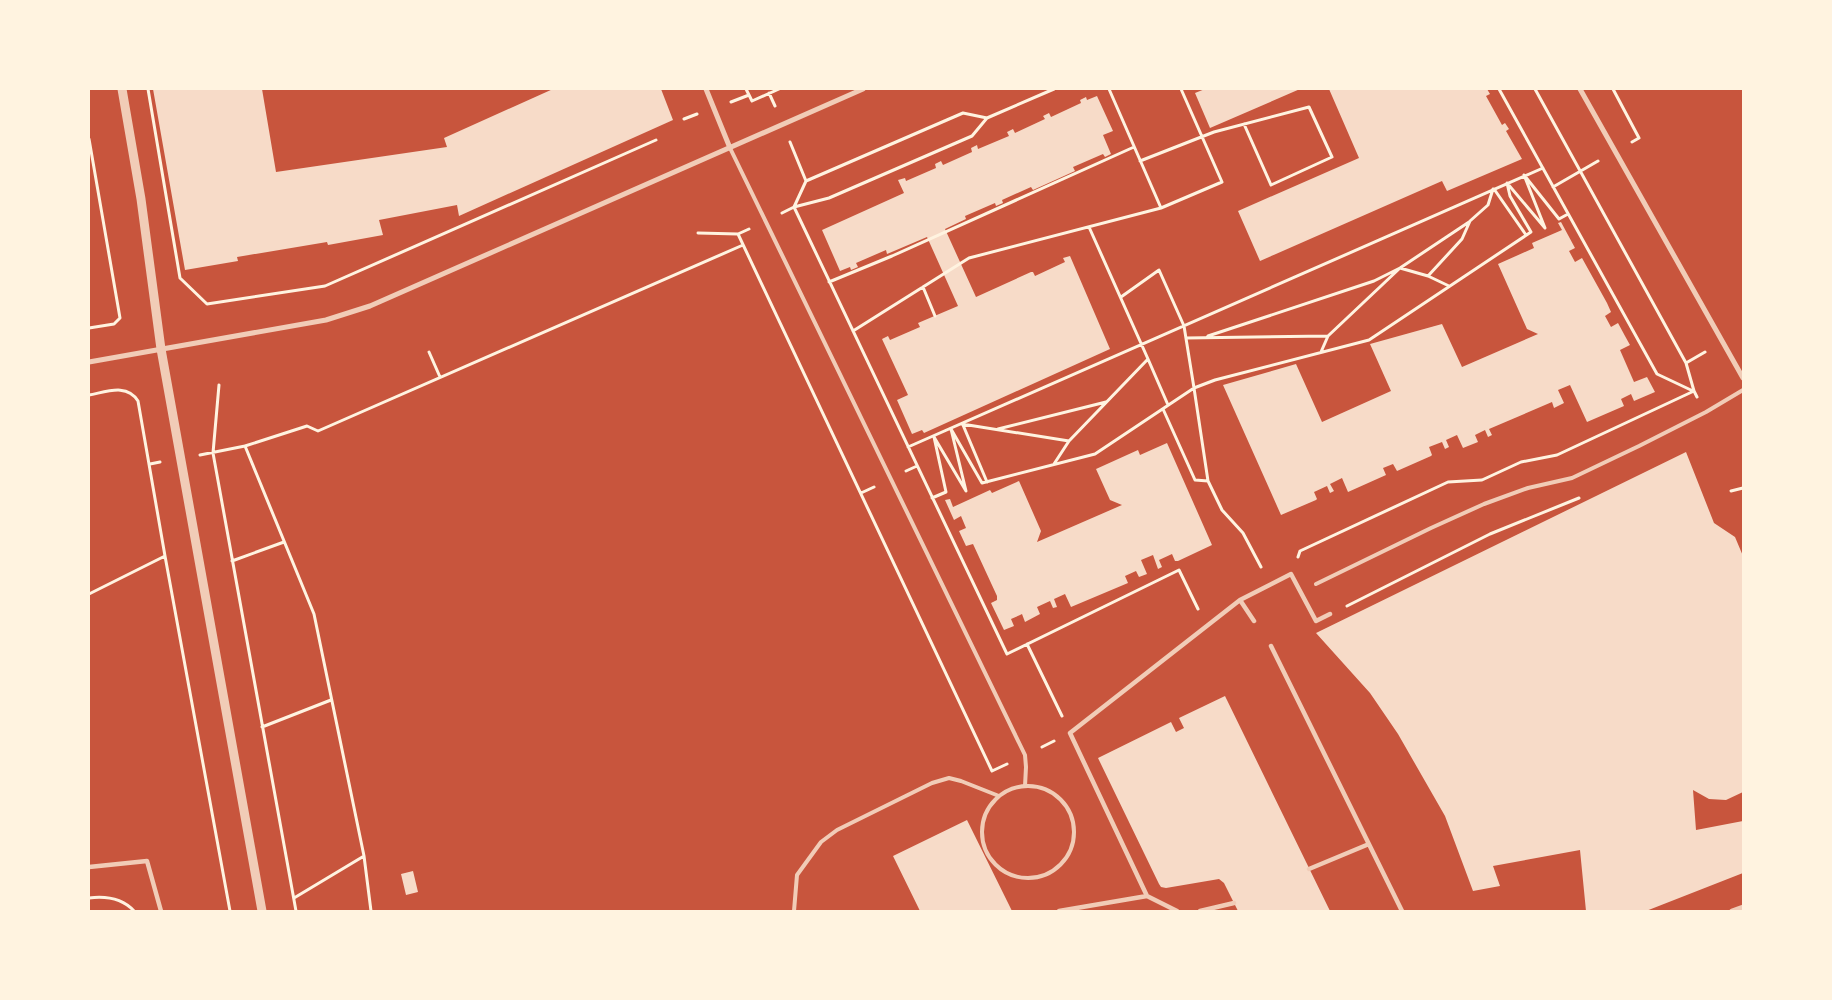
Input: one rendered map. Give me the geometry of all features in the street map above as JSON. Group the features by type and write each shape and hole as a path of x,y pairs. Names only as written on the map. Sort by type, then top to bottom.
{"street":[{"path":"122,89 141,199 161,349 262,911"},
{"path":"706,89 730,148"},
{"path":"89,362 326,320 370,306 863,89"},
{"path":"1580,89 1743,378"},
{"path":"1147,896 1070,733 1240,600 1291,574 1316,621 1330,614"},
{"path":"1240,600 1254,621"},
{"path":"1271,646 1402,911"},
{"path":"1309,869 1369,844"},
{"path":"89,867 147,861 161,911"},
{"path":"1059,911 1147,896 1177,911"},
{"path":"1200,911 1234,902"},
{"path":"1732,911 1743,907"}],"lane":[{"path":"730,148 1025,755 1025,786"},
{"path":"1316,584 1484,504 1528,488 1572,478 1648,442 1706,412 1743,390"},
{"path":"794,911 797,875 821,842 838,830 932,783 949,778 961,780 999,796"},
{"path":"1025,786 1039,787 1054,794 1066,806 1072,821 1074,838 1069,853 1059,866 1045,875 1029,879 1013,876 998,868 988,855 982,840 982,823 988,808 999,796 1011,789 1025,786"}],"path":[{"path":"148,89 180,278 207,304 325,286 656,140"},
{"path":"746,89 752,101 779,89"},
{"path":"780,214 794,207 830,198 972,136 987,118 1054,89"},
{"path":"1109,89 1161,208"},
{"path":"852,332 968,258 1161,208 1222,182 1181,89"},
{"path":"1499,89 1657,374 1694,391"},
{"path":"1534,89 1686,363 1694,391"},
{"path":"1613,89 1640,138"},
{"path":"1140,161 1202,137 1244,124 1309,107 1332,157 1271,185 1244,124"},
{"path":"987,118 963,113 806,181 794,207 852,332 1008,654 1179,570 1206,625"},
{"path":"89,139 120,318 114,324 89,328"},
{"path":"829,282 892,256 1134,147"},
{"path":"908,448 1542,168"},
{"path":"1553,187 1580,171"},
{"path":"1507,183 1545,228 1524,175"},
{"path":"1524,175 1559,219 1568,214"},
{"path":"951,429 982,484 1095,454 1194,388 1215,380 1369,340 1532,232 1510,196 1507,183"},
{"path":"1206,337 1374,281 1400,268 1470,221 1488,205 1494,189"},
{"path":"1494,189 1526,235"},
{"path":"1428,276 1462,239 1470,221"},
{"path":"1089,227 1168,405"},
{"path":"698,233 738,234 992,771"},
{"path":"213,453 245,446 307,426 318,431 743,245"},
{"path":"1400,268 1428,276 1449,286"},
{"path":"1321,352 1328,336 1400,268"},
{"path":"1121,298 1159,270 1184,326 1208,481 1222,510 1243,533 1270,585"},
{"path":"923,287 935,316"},
{"path":"1186,338 1328,336"},
{"path":"430,352 440,377"},
{"path":"1054,465 1069,441 1148,359"},
{"path":"219,385 213,453 296,911"},
{"path":"89,395 128,390 135,395 138,401 230,911"},
{"path":"1291,574 1300,551 1448,482 1482,480 1521,462 1557,455 1694,391"},
{"path":"997,429 1107,402"},
{"path":"1163,409 1194,480 1208,481"},
{"path":"962,424 1069,441"},
{"path":"962,424 987,482"},
{"path":"934,437 966,491 951,429"},
{"path":"932,498 946,492 934,437"},
{"path":"245,446 314,614 364,856 371,911"},
{"path":"1731,491 1743,488"},
{"path":"1330,614 1490,534 1587,494"},
{"path":"232,561 284,542"},
{"path":"89,594 165,556"},
{"path":"1027,644 1070,733"},
{"path":"262,727 331,700"},
{"path":"294,898 364,856"},
{"path":"89,898 100,896 111,898 134,911"}],"building":[{"path":"153,89 262,89 276,172 447,147 444,138 553,89 661,89 673,120 459,216 457,205 379,220 383,235 328,245 327,242 237,257 238,261 185,270"},
{"path":"1205,89 1300,89 1210,128 1195,93"},
{"path":"1329,89 1487,89 1490,94 1486,96 1502,125 1505,123 1509,129 1506,131 1522,159 1447,191 1442,181 1260,261 1238,211 1359,158"},
{"path":"1097,96 1113,131 1103,135 1111,154 1105,157 1103,154 1073,167 1075,171 1033,190 1031,187 1002,200 1003,203 996,206 995,203 965,216 966,219 945,229 976,297 1031,272 1035,276 1065,262 1063,258 1070,256 1110,349 924,433 922,430 912,434 897,400 908,395 882,339 888,336 890,340 920,327 918,323 958,306 927,237 887,254 886,250 856,263 858,267 851,270 850,267 840,271 822,230 904,193 898,180 905,178 906,181 936,168 935,164 941,161 943,165 972,152 971,148 977,145 978,149 1009,136 1007,132 1013,129 1015,133 1045,119 1043,116 1049,113 1051,117 1081,103 1080,100 1086,97 1087,100"},
{"path":"1561,222 1575,248 1569,251 1575,262 1582,258 1607,303 1611,312 1605,316 1611,327 1618,323 1630,345 1620,350 1634,382 1647,377 1655,392 1634,401 1631,394 1621,399 1624,406 1587,422 1570,385 1558,390 1564,403 1554,408 1552,402 1489,429 1492,435 1488,437 1485,430 1475,435 1478,442 1463,448 1457,435 1446,440 1449,447 1445,449 1442,442 1429,447 1431,456 1397,471 1393,464 1383,468 1386,475 1348,492 1342,478 1330,484 1334,491 1330,493 1327,486 1314,492 1316,500 1281,515 1223,385 1296,364 1322,422 1391,391 1370,344 1442,324 1462,367 1538,334 1527,329 1498,264 1534,248 1532,243 1562,230 1558,223"},
{"path":"1167,443 1212,545 1178,561 1175,561 1172,554 1159,560 1162,567 1158,569 1153,555 1141,560 1147,574 1139,577 1136,571 1125,576 1128,583 1071,607 1065,594 1054,599 1057,607 1053,608 1050,601 1037,607 1040,614 1025,622 1022,614 1011,619 1014,626 1004,630 991,603 997,600 997,596 973,544 966,546 959,531 966,528 961,516 954,520 945,500 950,499 953,507 990,490 992,493 1019,481 1041,531 1037,542 1122,505 1110,500 1096,469 1138,450 1140,455"},
{"path":"1686,452 1714,523 1735,537 1743,556 1743,792 1726,800 1709,799 1693,790 1696,830 1743,821 1743,873 1646,911 1586,911 1580,850 1493,866 1500,886 1473,891 1445,816 1398,734 1370,693 1316,633"},
{"path":"1225,696 1330,911 1238,911 1224,883 1219,879 1166,888 1161,887 1159,884 1098,758 1171,722 1176,732 1184,728 1179,718"},
{"path":"967,820 1012,911 920,911 893,856"},
{"path":"413,871 418,892 406,895 401,874"}]}
